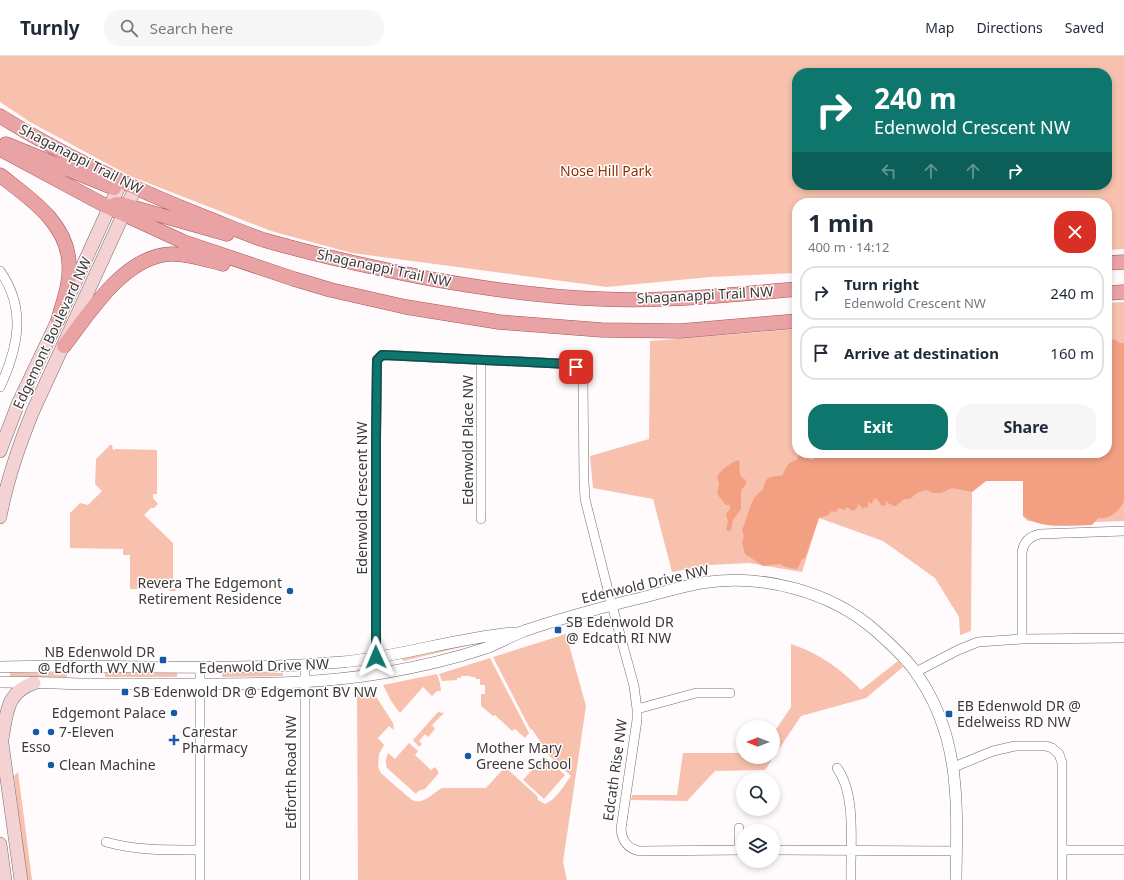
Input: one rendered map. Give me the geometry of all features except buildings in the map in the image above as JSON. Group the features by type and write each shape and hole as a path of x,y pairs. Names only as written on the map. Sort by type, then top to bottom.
{"main road":[{"name":"Shaganappi Trail NW","path":"0,116 119,186 135,189 262,239 333,259 487,289 543,296 601,299 675,299 792,289"},
{"path":"0,142 119,186"},
{"name":"Shaganappi Trail NW","path":"0,149 108,207 126,210 184,242 331,290 406,307 499,322 602,330 680,331 792,321"},
{"path":"0,175 49,216 60,232 67,248 69,263 68,286 58,320"},
{"name":"Edgemont Boulevard NW","path":"0,452 18,404 119,186"},
{"name":"Edgemont Boulevard NW","path":"0,516 5,491 19,445 33,411 135,189"},
{"path":"126,210 244,239 262,239"},
{"path":"64,346 106,292 134,266 152,257 172,254 194,256 284,281 294,279"},
{"path":"1112,263 1124,262"},
{"path":"1112,293 1124,292"},
{"path":"21,880 1,735 11,699 22,688 34,683"},
{"path":"0,844 5,880"}],"street":[{"path":"0,271 14,300 17,316 17,337 13,354 0,387"},
{"name":"Edenwold Crescent NW","path":"379,674 376,657 376,437 377,360 382,355 568,364 576,367 583,380 584,481 586,499 612,606"},
{"name":"Edenwold Place NW","path":"481,360 481,519"},
{"path":"1022,639 1022,553 1023,547 1030,537 1040,534 1124,531"},
{"name":"Edenwold Drive NW","path":"0,682 200,684 304,682 379,674 410,668 480,650 523,632 612,606 700,584 730,581 759,582 784,586 816,596 855,615 892,646 916,672 940,718 946,734 954,767 956,788 956,880"},
{"name":"Edcath Rise NW","path":"612,606 634,686 637,709 621,830 624,843 633,850 639,851 736,850"},
{"name":"Edenwold Drive NW","path":"0,667 254,667 344,662 484,635 523,632"},
{"path":"916,672 952,653 978,642 1022,639 1124,638"},
{"name":"Edforth Road NW","path":"305,664 305,880"},
{"path":"200,667 200,880"},
{"path":"637,709 696,693 730,693"},
{"path":"954,767 993,751 1015,746 1040,745 1052,748 1059,754 1062,763 1062,880"},
{"path":"837,768 843,776 851,814 851,880"},
{"path":"106,842 123,847 145,850 200,850"},
{"path":"780,850 956,851"},
{"path":"1062,850 1124,850"}],"green space":[{"name":"Nose Hill Park","path":"0,56 1124,56 1124,249 1112,250 1112,198 792,198 792,273 710,277 607,287 352,253 271,231 130,176 30,122 0,102"},
{"path":"1124,302 1124,521 1061,523 1028,521 1023,516 1023,481 986,481 972,492 971,631 960,635 959,617 935,578 883,541 819,518 802,572 749,563 710,565 672,572 653,499 593,488 590,456 649,439 650,341 792,329 792,458 1112,458 1112,303"},
{"path":"110,445 112,445 113,450 157,450 157,494 153,494 153,498 158,504 144,515 173,543 173,589 177,589 175,591 170,591 161,581 158,585 162,589 130,589 130,555 123,555 123,549 70,548 70,513 80,503 88,505 102,491 95,484 96,459"},
{"name":"Mother Mary Greene School","path":"566,634 586,706 563,862 567,880 358,880 357,689 370,687 393,723 394,730 389,726 378,738 384,745 379,754 378,767 381,773 412,800 423,800 442,788 486,788 505,767 537,796 538,800 545,804 556,796 571,776 544,751 543,746 528,725 493,657"},
{"path":"478,643 403,661 402,657"},
{"path":"791,644 811,652 829,662 846,675 861,690 898,661 903,667 866,698 801,716 780,748 780,724 791,707"},
{"path":"490,658 529,733 525,738 515,729 512,731 495,715 493,716 481,706 481,694 485,694 485,685 480,685 480,679 470,676 461,676 461,678 457,678 457,680 442,681 439,674"},
{"path":"10,673 67,673 67,677 10,677"},
{"path":"105,673 177,673 177,677 105,677"},
{"path":"222,673 283,673 283,676 222,677"},
{"path":"437,674 441,691 437,691 432,696 423,687 400,713 391,701 383,685"},
{"path":"438,712 444,713 432,725 435,729 428,737 425,734 419,741 422,744 419,747 413,740"},
{"path":"409,743 418,751 415,755 431,770 435,767 438,771 438,774 425,789 418,791 416,794 387,768 386,764 388,753 395,759"},
{"path":"683,753 736,753 736,764 769,764 765,770 715,771 687,801 631,800 632,795 677,795"},
{"path":"544,756 565,775 544,799 523,780"},
{"path":"18,772 32,880 27,880 14,776"}],"shaded area":[{"path":"1114,339 1120,343 1124,343 1124,501 1114,514 1106,518 1098,518 1092,525 1056,526 1039,523 1023,516 1023,481 986,481 972,492 952,488 941,493 933,493 926,490 917,493 910,499 904,499 896,506 893,506 885,501 886,505 882,506 876,498 873,500 872,504 868,502 868,507 866,508 864,506 864,509 858,504 857,508 853,511 847,507 845,510 839,508 836,512 831,511 829,515 819,518 805,558 801,560 797,569 780,564 763,566 745,554 742,543 744,536 742,530 752,502 763,490 767,479 783,475 788,465 797,460 798,458 809,458 812,460 814,458 1112,458 1112,340"},
{"path":"739,460 740,474 746,480 746,484 742,489 741,494 741,509 733,520 731,530 728,531 726,529 728,522 726,514 730,509 730,505 726,505 717,494 719,484 717,477 726,467"}],"place":[{"name":"Revera The Edgemont Retirement Residence","path":"290,591"},
{"name":"SB Edenwold DR @ Edcath RI NW","path":"558,630"},
{"name":"NB Edenwold DR @ Edforth WY NW","path":"163,660"},
{"name":"SB Edenwold DR @ Edgemont BV NW","path":"125,692"},
{"name":"Edgemont Palace","path":"174,713"},
{"name":"EB Edenwold DR @ Edelweiss RD NW","path":"949,714"},
{"name":"Esso","path":"36,732"},
{"name":"7-Eleven","path":"51,732"},
{"name":"Carestar Pharmacy","path":"174,740"},
{"name":"Mother Mary Greene School","path":"468,756"},
{"name":"Clean Machine","path":"51,765"}],"route":[{"path":"376,657 376,364 379,357 384,355 568,364 576,367"}]}
